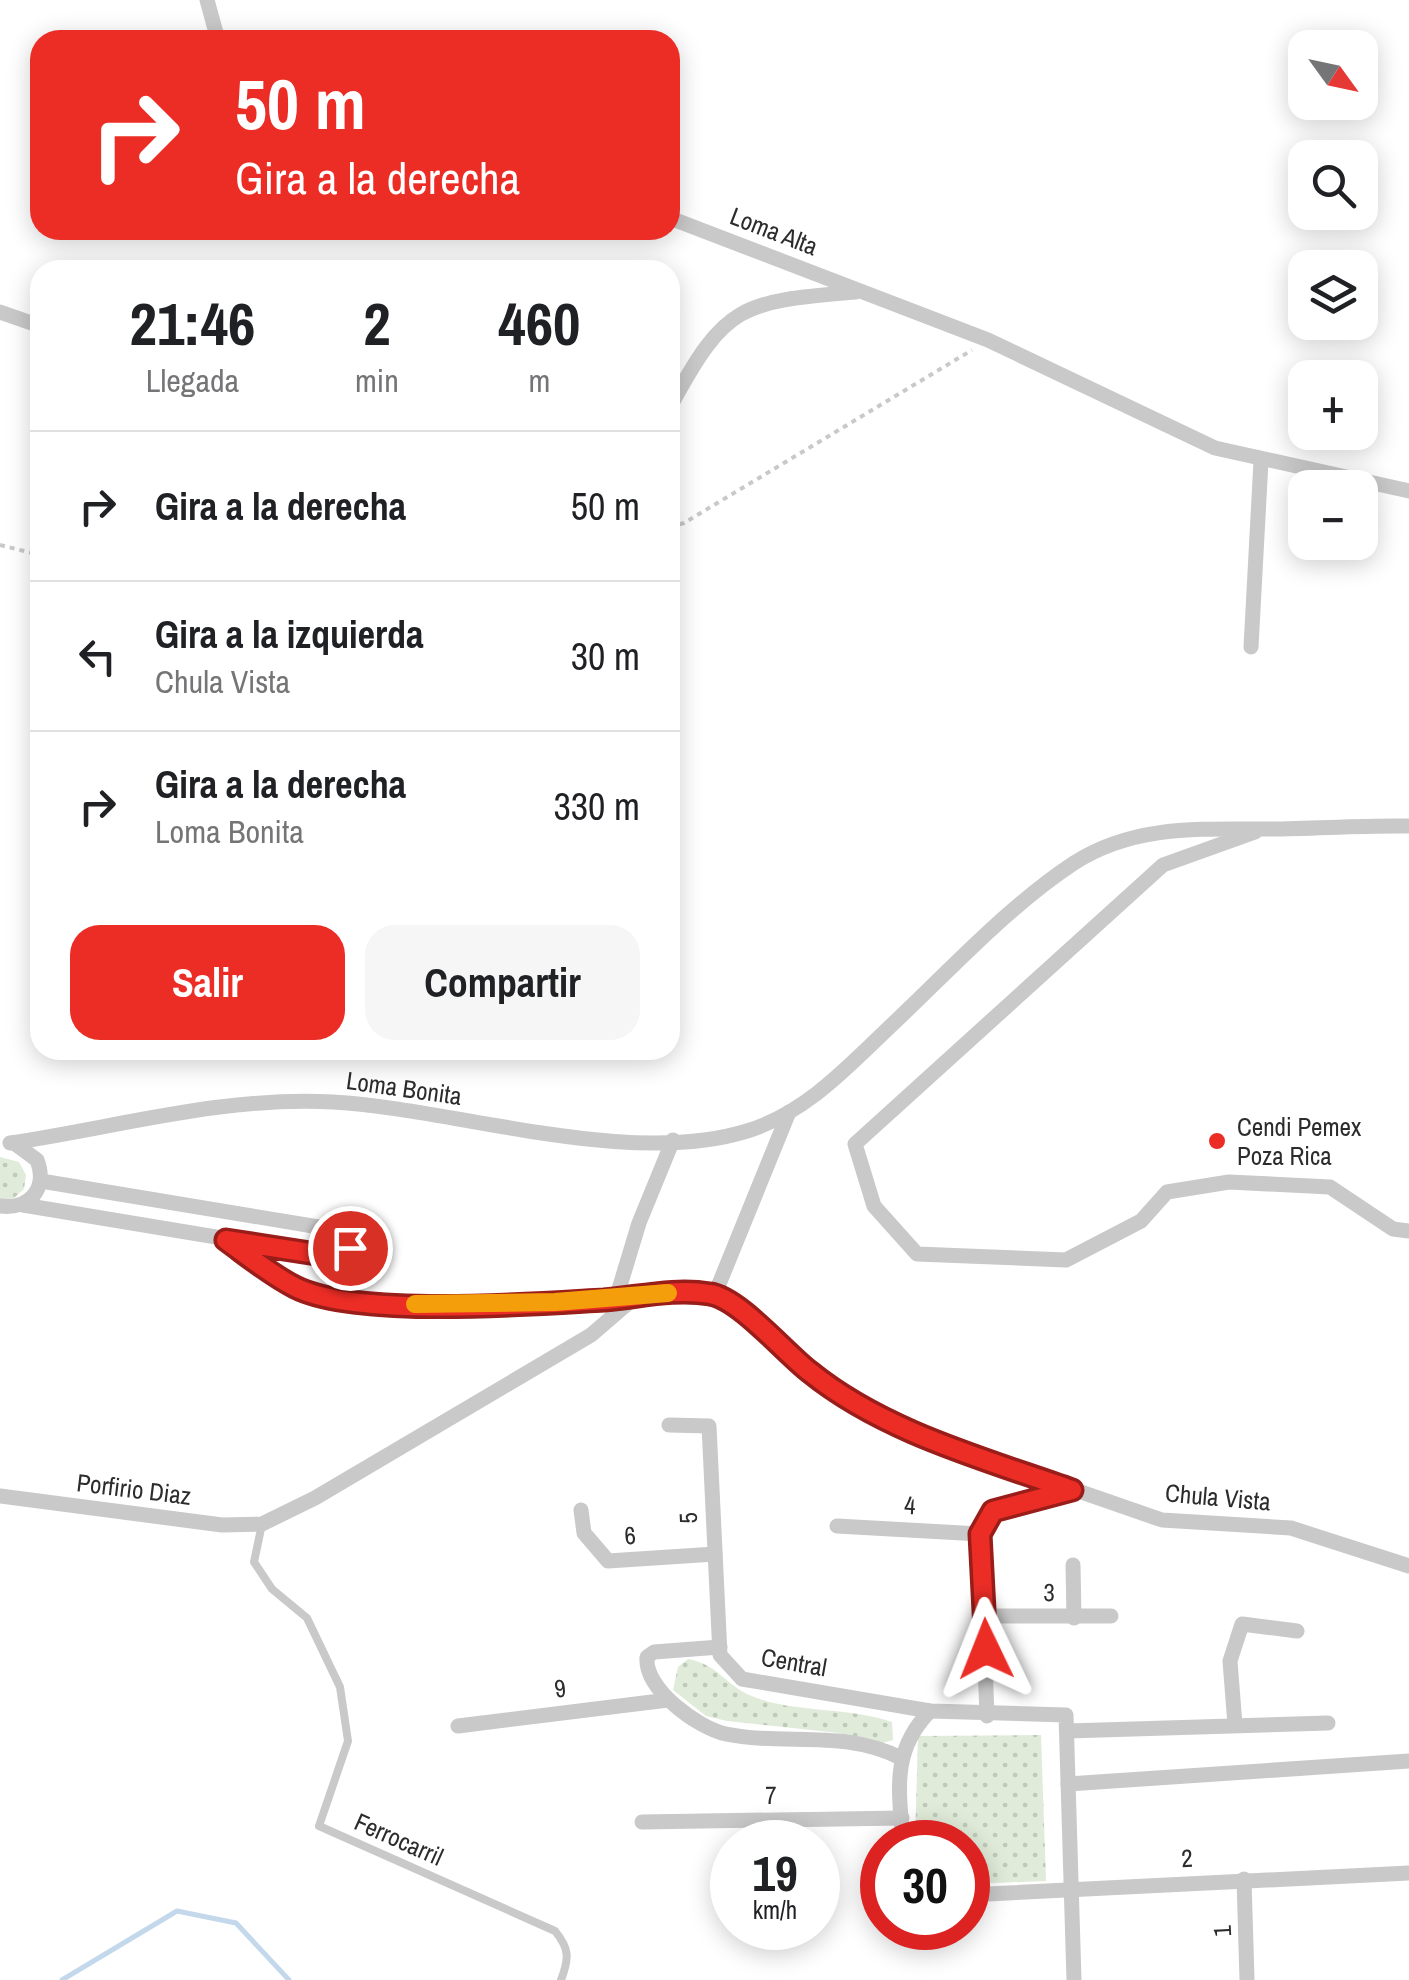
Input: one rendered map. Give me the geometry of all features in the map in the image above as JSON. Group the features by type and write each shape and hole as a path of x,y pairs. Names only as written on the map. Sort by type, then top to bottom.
{"street":[{"path":"208,0 216,30"},
{"name":"Loma Alta","path":"680,222 988,340 1215,448 1409,491"},
{"name":"Loma Alta","path":"680,389 702,348 730,317 770,300 860,291"},
{"path":"0,312 30,322"},
{"path":"1251,647 1261,461"},
{"name":"Loma Bonita","path":"5,1143 257,1101 336,1102 542,1134 674,1140 745,1132 819,1093 1015,908 1076,862 1121,841 1169,828 1409,826"},
{"path":"1262,829 1162,865 854,1144 874,1206 917,1254 1066,1260 1141,1221 1167,1192 1229,1182 1330,1187 1393,1229 1409,1230"},
{"path":"226,1240 296,1288 335,1300 447,1306 634,1298 684,1291 716,1294 789,1112"},
{"path":"616,1299 639,1223 674,1140"},
{"path":"5,1143 30,1151 41,1181 38,1191 22,1205"},
{"path":"0,1206 22,1205 336,1257 347,1253 352,1243 343,1230 41,1181"},
{"name":"Chula Vista","path":"716,1294 814,1376 940,1443 1162,1520 1291,1528 1409,1566"},
{"path":"262,1524 315,1498 591,1335 634,1298"},
{"name":"5","path":"669,1425 709,1426 720,1647"},
{"path":"988,1716 980,1534 993,1511 1072,1490"},
{"name":"Porfirio Diaz","path":"0,1496 222,1526 262,1524"},
{"name":"6","path":"581,1510 584,1533 608,1561 715,1554"},
{"name":"4","path":"838,1526 980,1534"},
{"path":"1073,1565 1074,1618"},
{"name":"3","path":"986,1616 1112,1616"},
{"path":"1235,1725 1230,1661 1242,1624 1297,1631"},
{"path":"720,1647 654,1652 647,1658 646,1667 668,1700 724,1734 871,1743 900,1758"},
{"name":"Central","path":"720,1647 720,1655 742,1679 930,1711 1067,1723 1328,1722"},
{"name":"9","path":"458,1726 668,1700"},
{"path":"902,1818 900,1758 905,1743 930,1711"},
{"path":"1067,1723 1074,1980"},
{"path":"1068,1784 1409,1760"},
{"name":"7","path":"642,1822 902,1818"},
{"name":"2","path":"990,1894 1409,1873"},
{"name":"1","path":"1244,1879 1251,1977"}],"lane":[{"name":"Ferrocarril","path":"262,1524 254,1562 272,1589 307,1618 340,1688 348,1741 319,1826 555,1931 566,1944 569,1958 561,1980"}],"path":[{"path":"680,524 988,340"},
{"path":"0,545 30,552"}],"green space":[{"path":"0,1157 19,1162 26,1175 24,1189 14,1198 0,1200"},
{"path":"688,1659 708,1666 744,1692 770,1702 892,1722 893,1740 882,1743 839,1733 706,1716 673,1690 678,1667"},
{"path":"1041,1735 1046,1881 990,1883 990,1820 916,1820 918,1736"}],"waterway":[{"path":"62,1980 177,1911 236,1923 289,1980"}],"slow traffic":[{"path":"415,1304 555,1302 668,1293"}],"place":[{"name":"Cendi Pemex Poza Rica","path":"1217,1141"}],"route":[{"path":"350,1248 336,1257 226,1240 296,1288 335,1300 447,1306 634,1298 684,1291 716,1294 734,1305 814,1376 888,1418 940,1443 1072,1490 993,1511 986,1520 980,1534 986,1649"}]}
